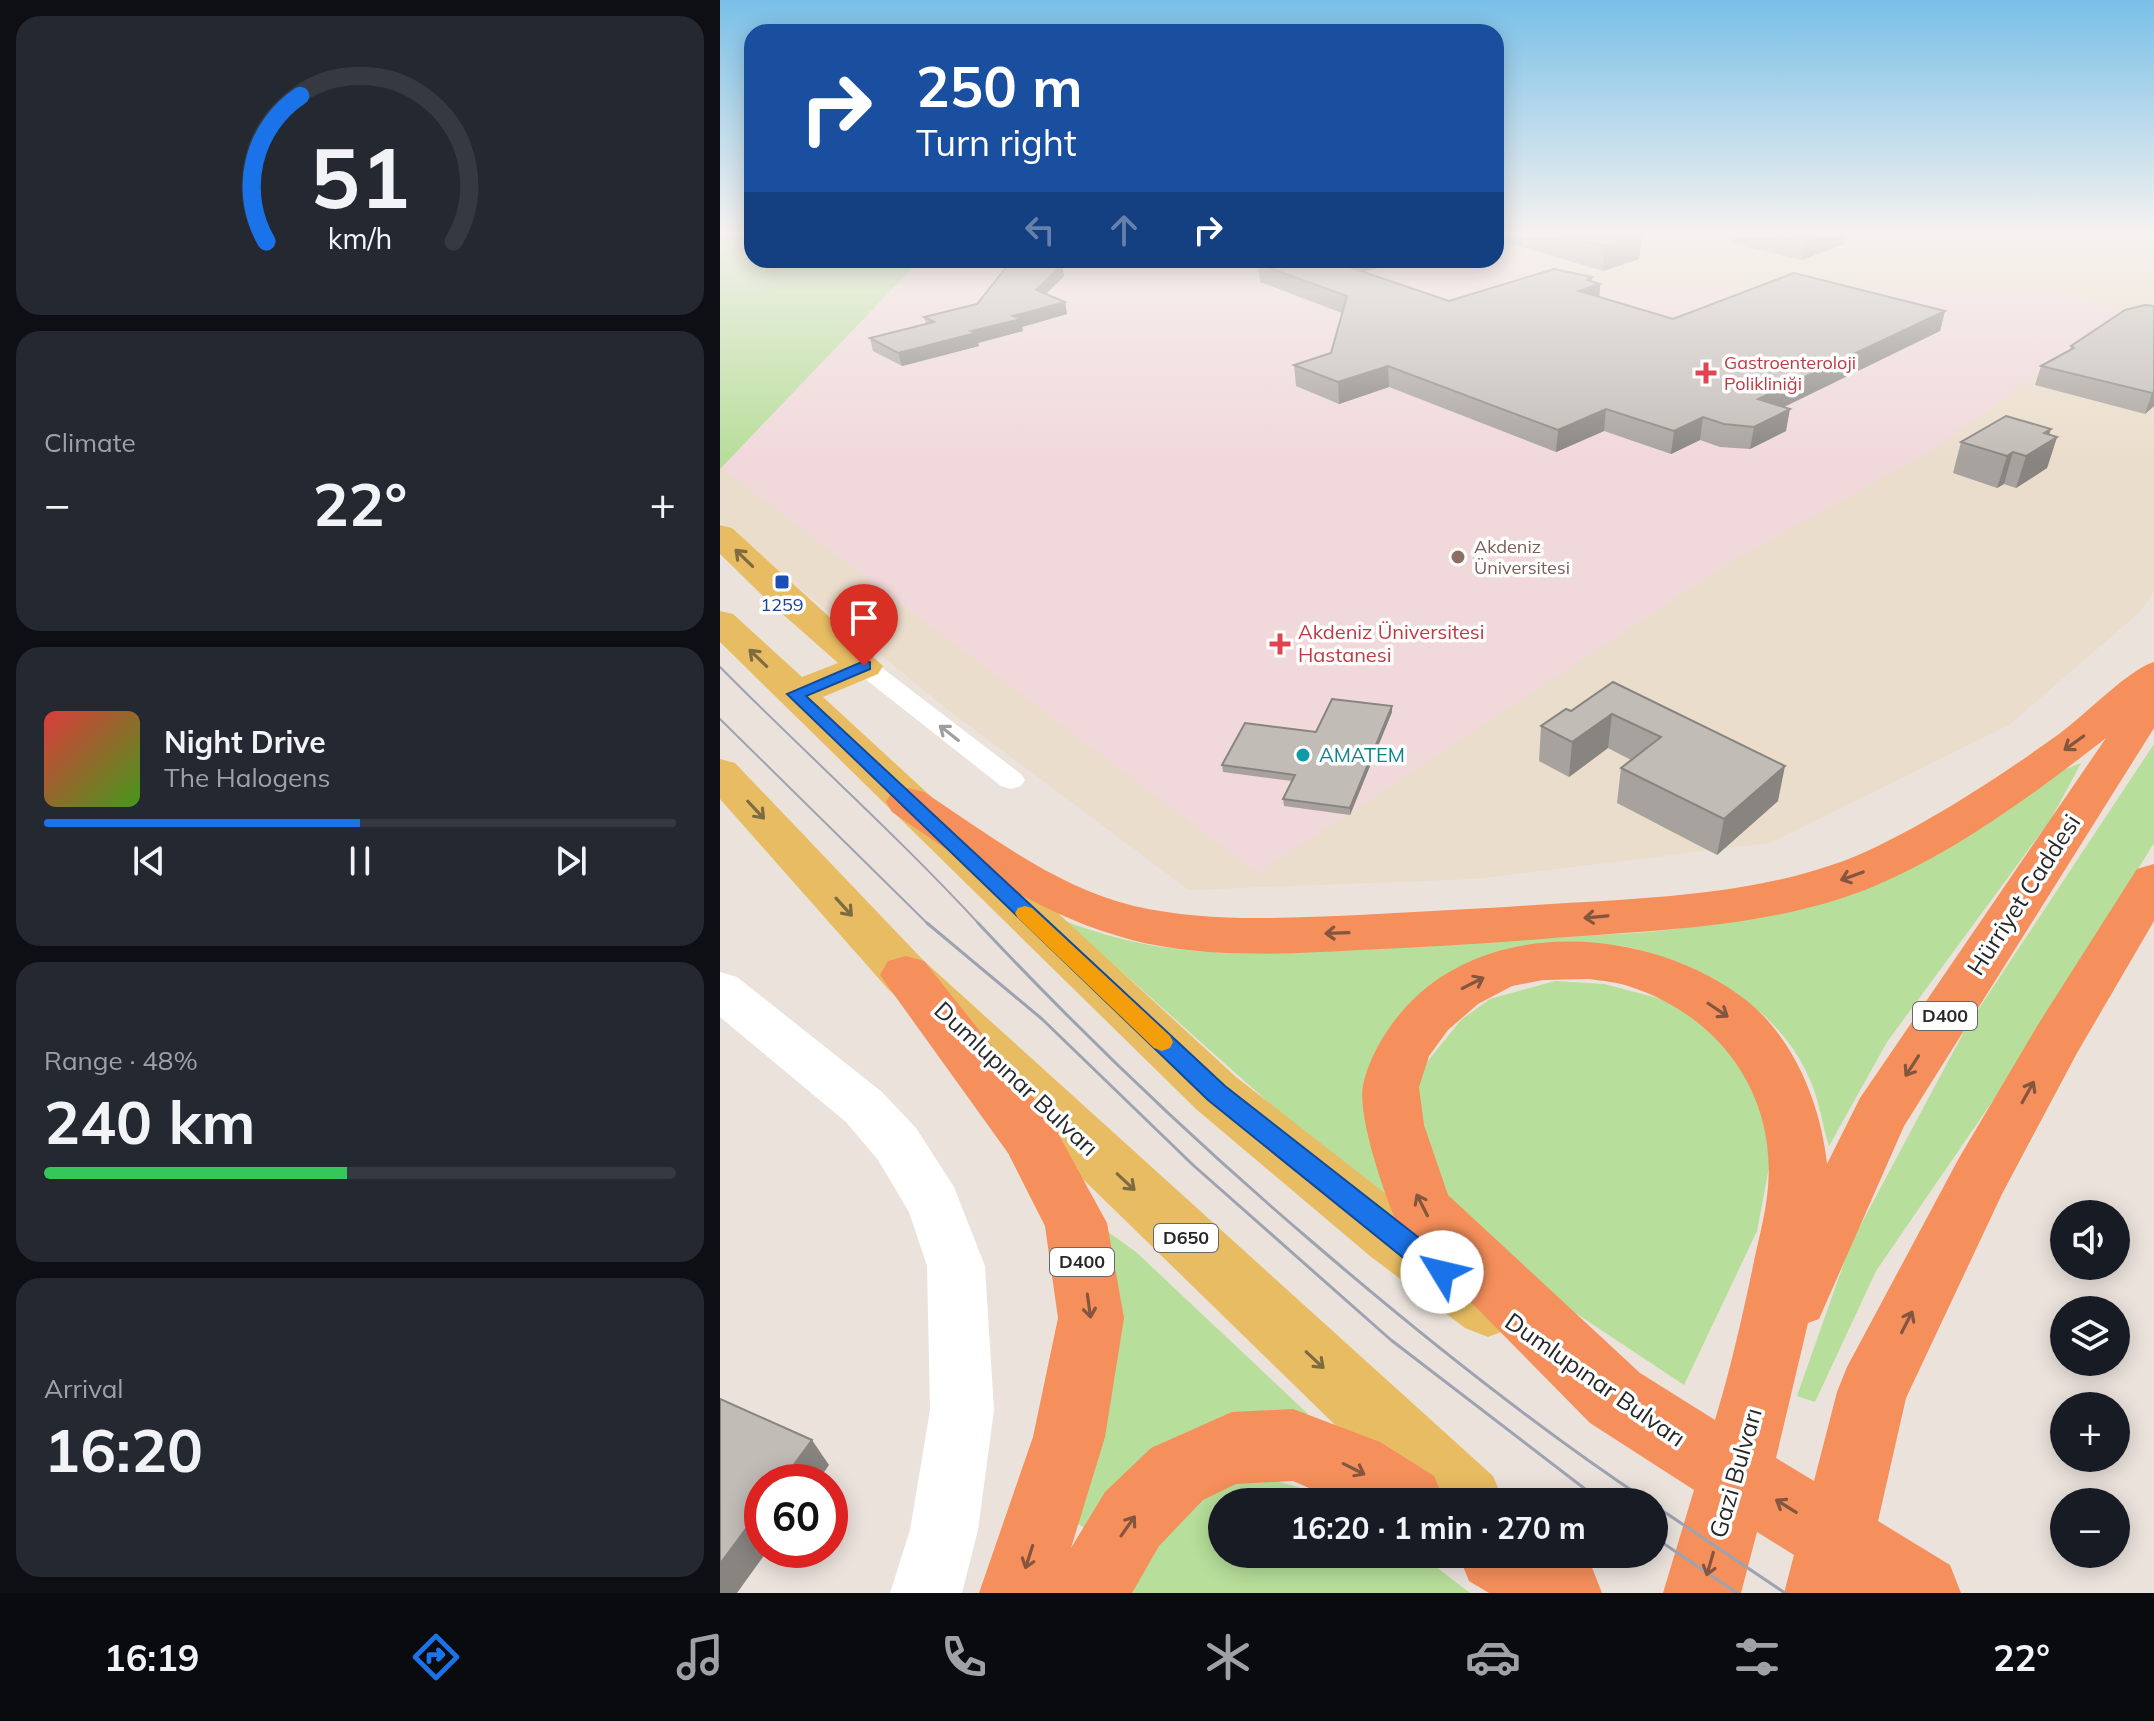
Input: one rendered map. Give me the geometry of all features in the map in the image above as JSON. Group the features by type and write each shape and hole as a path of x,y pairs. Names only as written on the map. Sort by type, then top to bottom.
{"highway":[{"path":"908,802 1022,876 1080,905 1133,923 1188,932 1253,936 1491,926 1697,908 1806,891 1901,857 2033,772 2114,715 2154,674"},
{"name":"Hürriyet Caddesi","path":"1769,1354 1880,1115 2154,696"},
{"path":"1823,1593 1872,1392 1980,1177 2058,1038 2154,880"},
{"path":"2058,1038 2154,921"},
{"path":"1615,1398 1422,1211 1395,1125 1391,1087 1404,1048 1429,1016 1459,990 1499,970 1543,961 1589,960 1640,969 1686,989 1727,1015 1761,1051 1782,1093 1795,1137 1799,1187 1769,1354"},
{"name":"D400","path":"906,975 1029,1136 1076,1223 1091,1318 1069,1437 1018,1593"},
{"name":"Gazi Bulvarı","path":"1702,1593 1769,1354"},
{"name":"Dumlupınar Bulvarı","path":"1615,1398 1922,1593"},
{"path":"1088,1593 1132,1519 1177,1474 1232,1448 1293,1445 1354,1468 1386,1488"},
{"path":"1520,1568 1563,1593"}],"main road":[{"path":"720,535 780,594 864,666 795,694"},
{"name":"Dumlupınar Bulvarı","path":"720,622 1216,1093 1392,1236 1615,1398"},
{"name":"Dumlupınar Bulvarı","path":"720,772 906,975 1452,1488"},
{"path":"720,990 822,1076 864,1107 897,1144 934,1204 956,1266 962,1410 944,1530 926,1593"},
{"path":"1537,1568 1563,1593"}],"street":[{"path":"864,666 1011,780"}],"shaded area":[{"name":"Akdeniz Üniversitesi Hastanesi","path":"720,310 2154,310 2154,592 2140,612 2009,725 1770,843 1474,879 1189,890 943,706 720,522"},
{"name":"Akdeniz Üniversitesi Hastanesi","path":"872,310 2123,312 1933,450 1732,561 1258,873 721,468"}],"green space":[{"path":"720,310 872,310 720,469"},
{"path":"2154,744 2154,843 2022,1058 1876,1271 1815,1402 1797,1396 1851,1243 1966,1028"},
{"path":"2081,763 2051,819 1887,1042 1829,1146 1813,1087 1802,1064 1789,1043 1754,1006 1712,978 1689,967 1636,949 1606,946 1544,958 1440,985 1387,1197 1324,1152 1065,921 1138,943 1210,952 1261,954 1651,932 1753,919 1810,907 1913,868 1964,839 2061,771"},
{"path":"1555,981 1604,984 1669,1001 1714,1030 1747,1069 1776,1130 1757,1231 1684,1385 1544,1292 1467,1231 1407,1121 1422,1068 1461,1020 1490,999"},
{"path":"1104,1229 1136,1252 1308,1414 1287,1418 1090,1531 1078,1524 1117,1309 1115,1264"},
{"path":"1255,1475 1301,1488 1219,1488"},
{"path":"1208,1492 1208,1568 1437,1568 1470,1593 1122,1593 1186,1500"}],"building":[{"path":"951,310 1034,310 1013,316 1021,319 898,353 870,338 934,322 924,317"},
{"path":"1343,310 1644,310 1673,319 1696,310 1945,311 1758,399 1790,409 1754,427 1724,424 1703,417 1674,431 1606,409 1558,430 1388,366 1338,382 1294,365 1331,353"},
{"path":"2124,310 2154,310 2154,392 2041,366 2074,348 2071,346"},
{"path":"2006,416 2051,429 2044,433 2057,437 2026,456 2013,452 2007,456 1961,442"},
{"path":"1613,682 1785,766 1724,819 1621,768 1661,737 1612,714 1572,742 1541,726 1566,709 1571,711"},
{"name":"AMATEM","path":"1332,699 1392,706 1350,808 1283,799 1295,775 1222,765 1245,723 1316,732"},
{"path":"720,1399 812,1440 794,1464 744,1464 744,1531 720,1564"}],"tram line":[{"path":"720,667 980,925"},
{"path":"720,719 929,925"},
{"path":"927,923 1042,1019 1193,1165 1391,1340 1584,1488"},
{"path":"978,923 1140,1086 1310,1240 1475,1376 1629,1488"},
{"path":"1668,1514 1785,1593"},
{"path":"1668,1546 1737,1593"}],"slow traffic":[{"path":"1025,913 1162,1042"}],"place":[{"name":"Gastroenteroloji Polikliniği","path":"1706,373"},
{"name":"Akdeniz Üniversitesi","path":"1458,557"},
{"name":"1259","path":"782,582"},
{"name":"Akdeniz Üniversitesi Hastanesi","path":"1280,644"},
{"name":"AMATEM","path":"1303,755"}],"route":[{"path":"864,666 795,694 1216,1093 1392,1236 1442,1272"}]}
